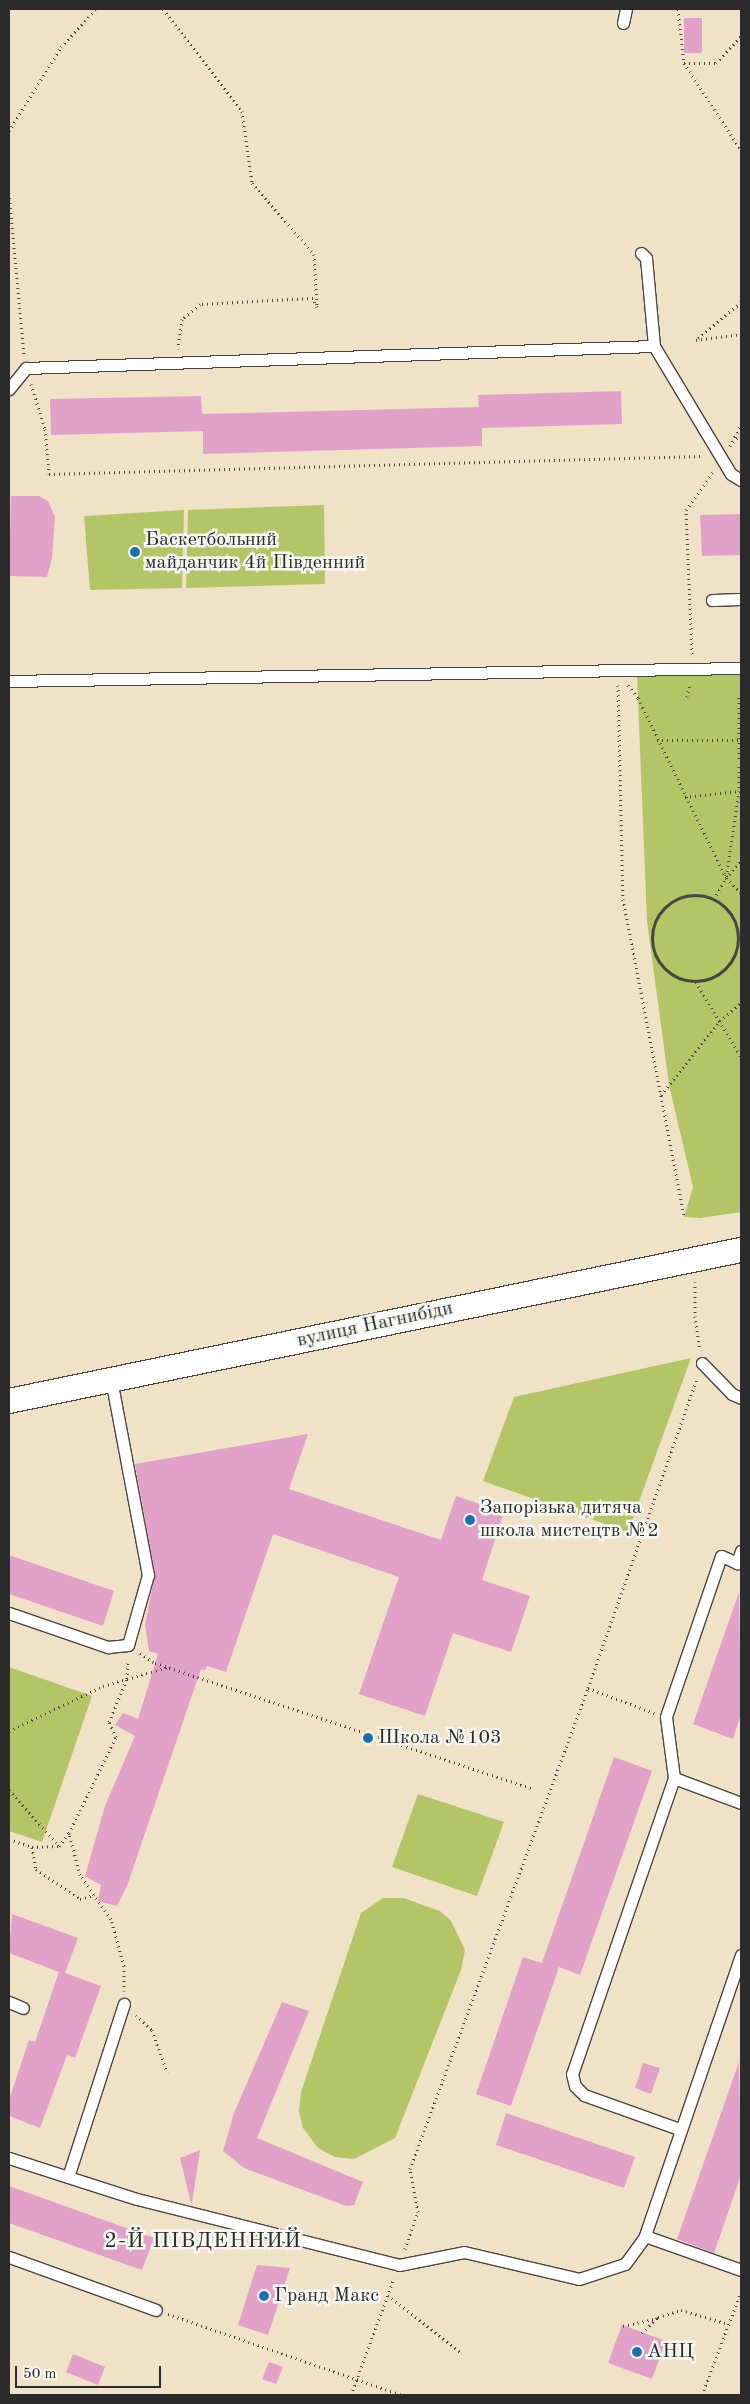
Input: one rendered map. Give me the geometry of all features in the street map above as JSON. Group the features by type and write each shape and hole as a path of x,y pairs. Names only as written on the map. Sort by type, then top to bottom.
{"street":[{"name":"вулиця Нагнибіди","path":"9,1401 741,1250"}],"lane":[{"path":"623,24 626,9"},
{"path":"641,253 646,258 654,346 731,474 741,480"},
{"path":"9,389 26,368 654,346"},
{"path":"712,600 741,600"},
{"path":"9,681 618,672 741,668"},
{"path":"702,1363 732,1394 741,1398"},
{"path":"9,1613 108,1647 128,1645 148,1575 111,1380"},
{"path":"679,2129 584,2095 575,2086 572,2074 674,1778 666,1717 721,1556 737,1563 741,1551"},
{"path":"674,1778 741,1803"},
{"path":"9,2158 136,2199 399,2265 464,2252 579,2279 625,2264 645,2236 679,2129 741,1956"},
{"path":"9,2002 23,2008"},
{"path":"68,2177 124,2004"},
{"path":"645,2236 741,2270"},
{"path":"9,2257 156,2310"}],"path":[{"path":"9,131 61,47 96,9"},
{"path":"163,9 242,111 252,183 314,254 317,307 313,298 200,304 182,319 177,362"},
{"path":"678,9 684,63 741,150"},
{"path":"684,63 716,63 741,36"},
{"path":"9,193 26,368 45,429 49,474 688,454 723,459"},
{"path":"741,302 696,340 741,334"},
{"path":"687,697 692,669 686,510 723,459 741,424"},
{"path":"618,672 623,899 684,1217"},
{"path":"726,878 740,791 739,696"},
{"path":"638,698 656,740 726,878 741,893"},
{"path":"656,740 740,740"},
{"path":"685,797 740,791"},
{"path":"714,899 726,878 741,860"},
{"path":"694,896 714,899 734,920 739,934 738,948 732,962 723,972 696,982 676,977 660,963 654,950 655,922 673,901 694,896"},
{"path":"696,982 741,1057"},
{"path":"660,1095 720,1020 741,1002"},
{"path":"351,2395 418,2212 410,2169 588,1688 702,1363 695,1316 695,1281"},
{"path":"128,1645 155,1663 534,1788"},
{"path":"59,1846 70,1830 116,1737 109,1722 127,1679 128,1645"},
{"path":"9,1731 103,1686 168,1667"},
{"path":"588,1688 666,1717"},
{"path":"9,1790 59,1846"},
{"path":"70,1830 80,1875 111,1919 124,1966 124,2004 152,2030 167,2072"},
{"path":"9,1839 32,1847 59,1846"},
{"path":"32,1847 36,1869 80,1899 94,1895"},
{"path":"702,2395 741,2292"},
{"path":"388,2295 460,2352"},
{"path":"156,2310 402,2395"},
{"path":"623,2326 681,2310 729,2324"},
{"path":"642,2333 658,2317"}],"green space":[{"path":"324,505 325,584 186,588 188,510"},
{"name":"Баскетбольний майданчик 4й Південний","path":"184,510 182,588 90,590 84,516"},
{"path":"741,673 741,1212 700,1218 684,1217 693,1187 669,1085 647,921 637,676"},
{"path":"691,1358 628,1532 483,1481 514,1397"},
{"path":"9,1667 92,1696 42,1842 9,1831"},
{"path":"418,1794 504,1822 477,1896 392,1867"},
{"path":"383,1898 403,1898 440,1911 451,1921 465,1950 461,1970 395,2138 354,2159 335,2157 318,2148 303,2128 299,2112 301,2092 361,1913"}],"building":[{"path":"684,18 702,18 702,53 684,53"},
{"path":"621,391 622,424 482,428 482,446 203,454 203,431 51,435 50,399 201,396 202,414 479,407 478,395"},
{"path":"11,496 39,496 48,501 55,517 52,558 47,577 9,576"},
{"path":"741,514 741,555 702,556 700,515"},
{"path":"308,1434 289,1489 441,1540 456,1496 504,1512 482,1580 530,1596 511,1652 453,1633 425,1716 359,1694 399,1577 273,1534 226,1672 207,1666 205,1670 201,1669 127,1886 117,1906 98,1901 101,1885 85,1876 105,1806 135,1736 115,1725 123,1713 138,1719 158,1654 149,1651 145,1625 155,1574 135,1464"},
{"path":"9,1555 114,1591 103,1626 9,1594"},
{"path":"739,1592 741,1714 733,1739 693,1724"},
{"path":"614,1757 652,1771 580,1975 559,1967 511,2106 476,2094 523,1957 542,1963"},
{"path":"12,1914 78,1938 65,1973 101,1986 75,2058 67,2055 40,2128 9,2116 9,2100 29,2040 35,2042 59,1972 9,1953"},
{"path":"282,2002 309,2011 257,2138 363,2182 354,2205 346,2206 244,2168 223,2151 234,2113"},
{"path":"739,2062 741,2175 714,2253 677,2239"},
{"path":"643,2063 660,2068 651,2094 635,2088"},
{"path":"506,2113 635,2157 624,2188 496,2145"},
{"path":"200,2150 192,2203 191,2203 180,2158"},
{"path":"9,2186 154,2238 142,2270 9,2223"},
{"name":"Гранд Макс","path":"257,2265 290,2268 268,2335 238,2325"},
{"name":"АНЦ","path":"622,2325 666,2341 652,2379 608,2363"},
{"path":"73,2354 105,2367 98,2385 66,2372"},
{"path":"269,2362 283,2367 276,2384 262,2379"}],"place":[{"name":"Баскетбольний майданчик 4й Південний","path":"135,552"},
{"name":"Запорізька дитяча школа мистецтв №2","path":"470,1520"},
{"name":"Школа №103","path":"368,1738"},
{"name":"Гранд Макс","path":"264,2296"},
{"name":"АНЦ","path":"637,2352"}],"district":[{"name":"2-Й ПІВДЕННИЙ","path":"203,2242"}]}
